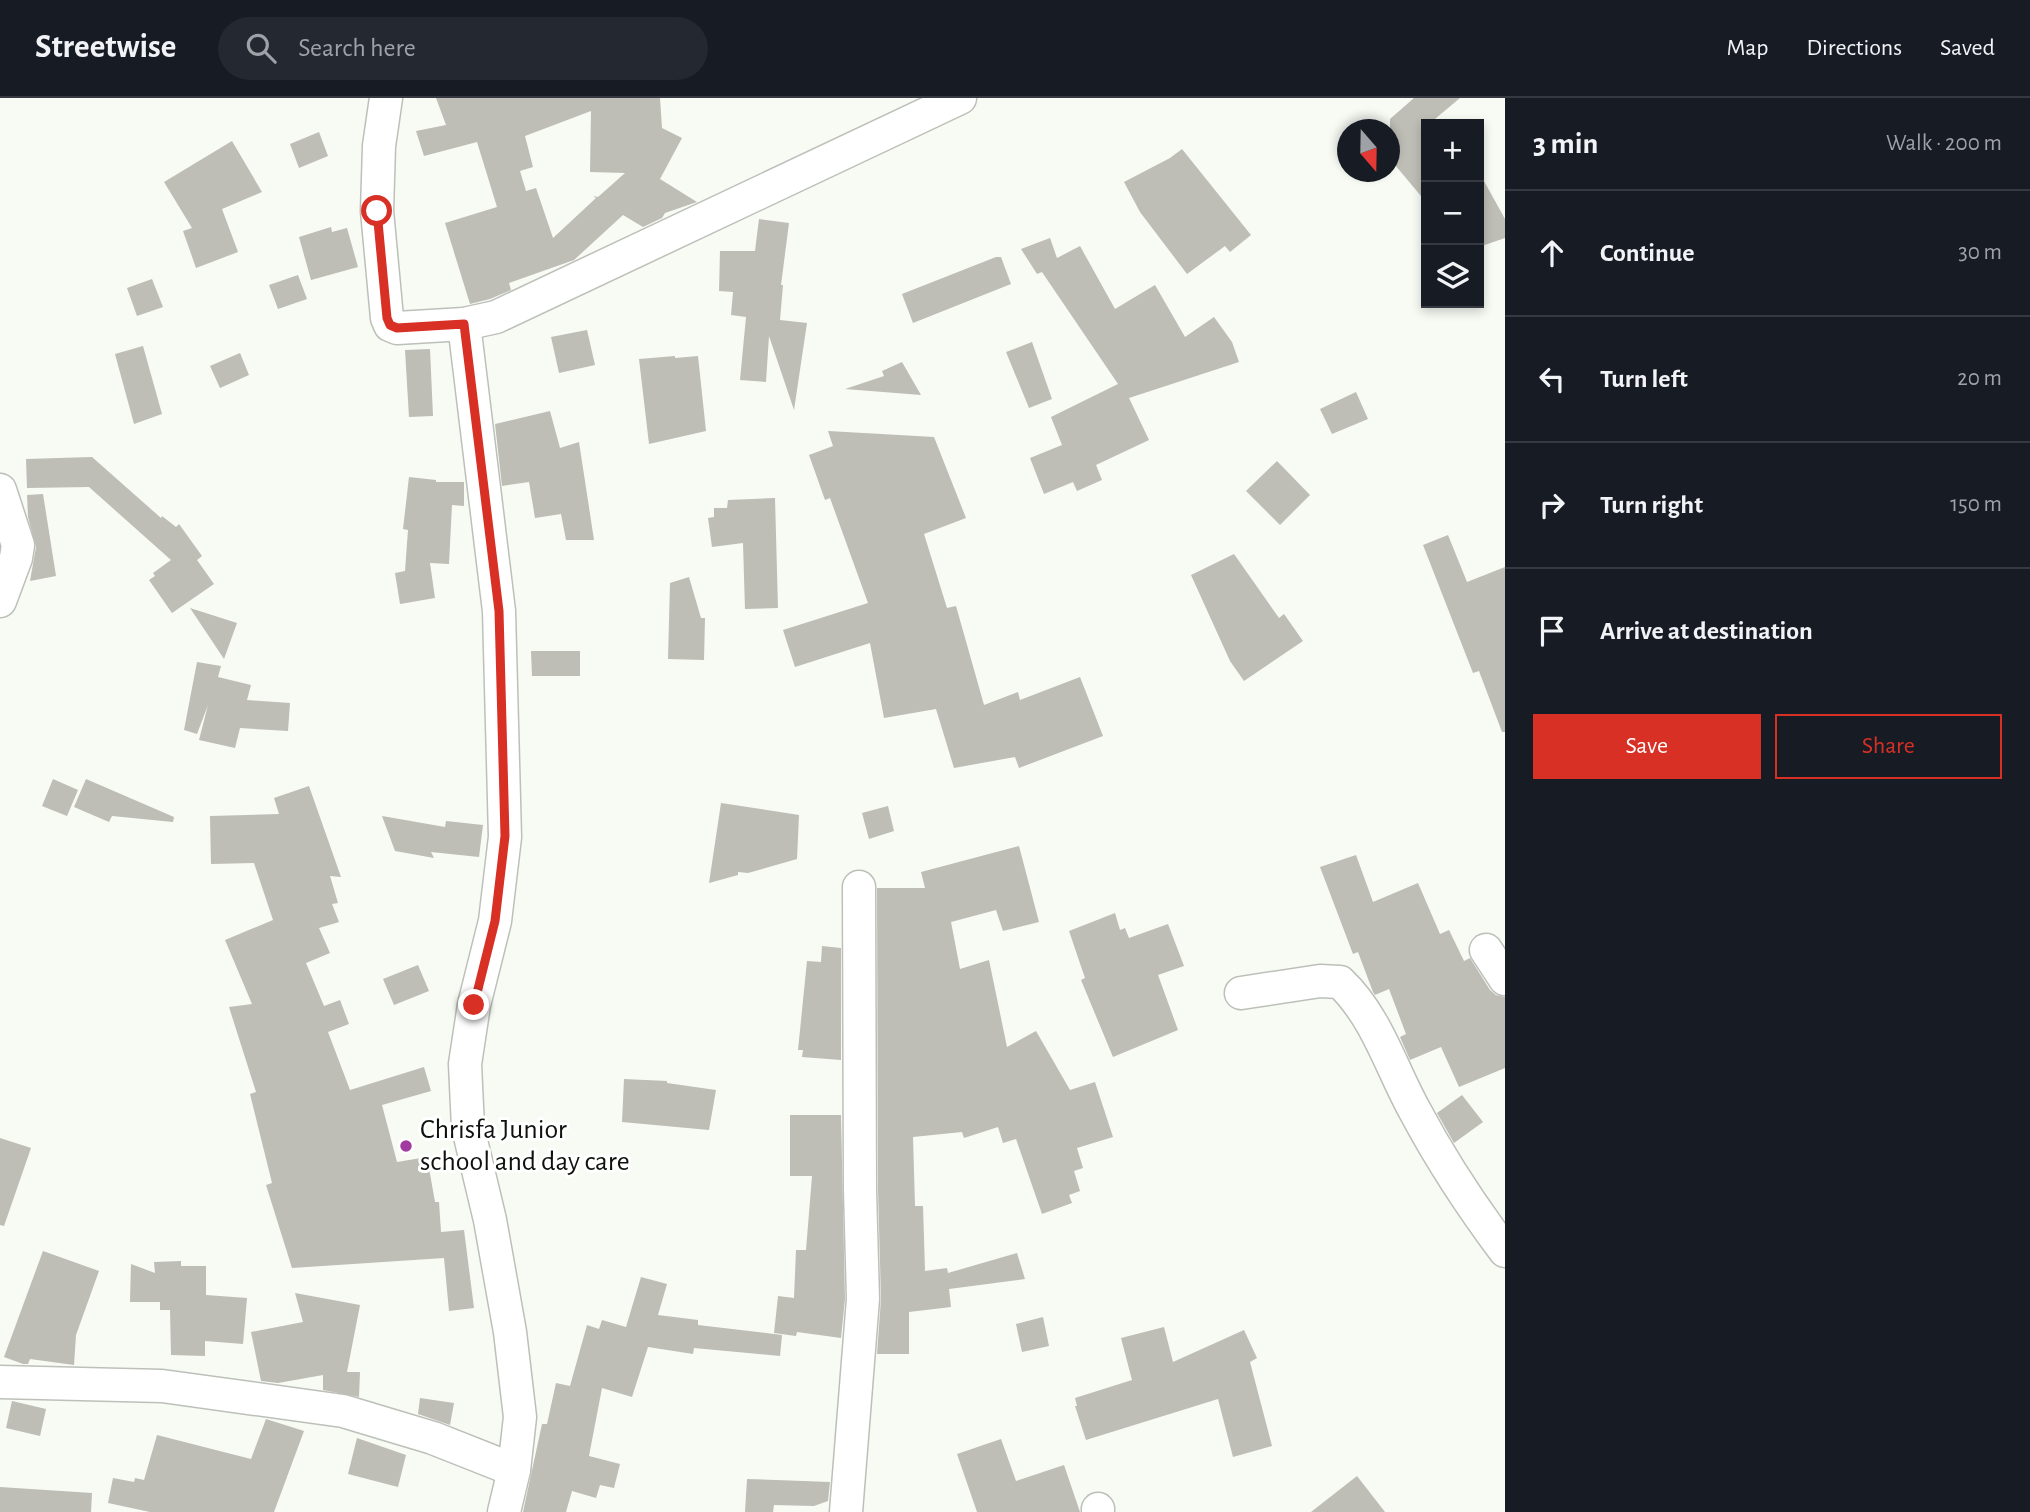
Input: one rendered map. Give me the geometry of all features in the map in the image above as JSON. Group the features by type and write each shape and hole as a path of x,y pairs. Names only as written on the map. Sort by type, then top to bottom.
{"street":[{"path":"386,98 379,146 377,211 387,318 390,325 397,328 464,324 496,317 960,98"},
{"path":"464,324 499,611 505,836 495,921 474,1005 465,1064 468,1128 490,1220 510,1332 520,1417 514,1471 504,1512"},
{"path":"0,490 18,545 0,601"},
{"path":"846,1512 863,1299 859,887"},
{"path":"1486,950 1505,979"},
{"path":"1241,993 1320,981 1340,982 1354,995 1368,1015 1421,1122 1482,1220 1505,1251"},
{"path":"0,1382 162,1385 330,1409 433,1438 514,1471"}],"building":[{"path":"436,98 660,98 662,128 682,138 660,179 697,202 665,213 662,218 643,227 623,215 574,260 509,283 511,290 470,304 445,223 497,207 477,142 424,156 416,131 446,125","holes":["591,111 590,172 625,173 598,197 593,196 596,198 553,238 536,188 526,191 520,171 533,167 525,136"]},
{"path":"1414,98 1460,98 1435,119 1421,119 1421,196 1400,171 1400,119 1390,119"},
{"path":"319,132 328,156 299,168 290,144"},
{"path":"232,141 262,192 222,209 238,252 196,268 183,231 192,228 164,182"},
{"path":"1182,149 1251,235 1230,252 1225,246 1187,274 1140,212 1124,182"},
{"path":"1484,181 1505,219 1505,238 1484,245"},
{"path":"759,219 789,223 781,285 780,320 807,323 794,410 769,336 766,382 740,380 746,317 731,315 733,292 719,291 720,251 755,251"},
{"path":"331,227 332,232 347,228 358,267 311,280 299,237"},
{"path":"1050,238 1057,258 1080,246 1115,309 1155,285 1185,337 1214,317 1232,342 1239,362 1129,398 1149,440 1096,465 1102,480 1077,491 1073,482 1044,494 1030,458 1062,445 1051,417 1118,384 1042,272 1037,274 1021,249"},
{"path":"1001,257 1011,284 913,323 902,294"},
{"path":"298,275 307,299 278,309 269,285"},
{"path":"152,279 163,307 137,316 127,288"},
{"path":"587,330 595,365 559,373 551,337"},
{"path":"1032,342 1052,399 1029,408 1006,352"},
{"path":"143,346 162,414 134,424 115,354"},
{"path":"430,349 433,416 409,417 405,350"},
{"path":"240,353 249,375 220,388 210,366"},
{"path":"698,356 706,431 649,444 639,359"},
{"path":"902,362 921,395 845,389 884,376 882,371"},
{"path":"1356,392 1368,419 1332,434 1320,409"},
{"path":"550,411 560,448 579,442 594,540 566,540 561,514 535,518 529,482 502,486 495,424"},
{"path":"828,431 934,437 966,518 924,534 947,608 956,606 984,705 1018,692 1020,700 1080,677 1103,736 1019,768 1015,757 954,768 936,709 884,718 870,643 795,667 783,630 868,603 830,498 825,500 809,455 833,446"},
{"path":"92,457 161,518 162,516 176,527 179,524 202,556 197,560 214,584 172,613 149,580 155,576 153,573 171,560 89,487 27,488 26,459"},
{"path":"1277,461 1310,495 1280,525 1246,491"},
{"path":"409,477 436,482 464,482 464,506 452,505 449,564 430,563 435,598 400,604 395,573 405,571 408,530 403,529"},
{"path":"43,494 56,576 30,581 36,547 28,517 27,495"},
{"path":"775,498 778,608 745,609 743,543 712,547 708,518 714,517 714,508 727,508 728,500"},
{"path":"1448,535 1467,582 1505,567 1505,732 1502,732 1479,671 1473,673 1423,545"},
{"path":"1234,554 1279,618 1284,614 1303,641 1244,681 1230,661 1191,575"},
{"path":"689,577 701,618 705,618 704,660 668,659 670,583"},
{"path":"190,608 237,623 224,659"},
{"path":"531,651 580,651 580,676 532,676"},
{"path":"197,662 221,666 218,677 251,685 247,700 290,703 288,731 240,728 235,748 199,740 208,705 197,734 184,730"},
{"path":"53,779 78,790 67,816 42,806"},
{"path":"86,779 174,817 173,822 112,816 109,822 74,807"},
{"path":"309,786 341,877 330,876 338,903 332,904 339,922 319,928 330,953 306,963 324,1006 340,1000 349,1024 328,1032 350,1090 424,1067 431,1091 382,1105 397,1162 427,1157 435,1202 439,1202 441,1232 464,1230 474,1308 449,1311 444,1258 292,1268 266,1185 272,1183 250,1094 256,1092 229,1007 252,1004 225,940 273,920 254,863 211,864 210,816 279,814 274,798"},
{"path":"721,803 799,815 797,859 748,873 738,872 738,875 709,883"},
{"path":"888,806 894,831 869,839 862,813"},
{"path":"382,816 445,827 446,821 483,825 479,857 431,852 434,858 395,851"},
{"path":"1019,846 1039,922 1003,931 996,910 951,922 960,969 989,960 1007,1047 1036,1031 1070,1090 1095,1082 1113,1137 1077,1148 1083,1168 1074,1171 1080,1191 1069,1195 1072,1203 1042,1214 1016,1139 1003,1143 998,1127 964,1138 962,1132 913,1137 915,1206 923,1206 925,1271 947,1268 948,1273 1017,1253 1025,1279 949,1289 951,1307 909,1312 909,1354 877,1354 881,1299 877,888 925,888 921,872"},
{"path":"1356,855 1373,902 1418,883 1440,934 1449,930 1464,961 1470,958 1490,990 1505,997 1505,1068 1459,1087 1441,1047 1410,1060 1400,1037 1406,1034 1389,989 1375,995 1373,992 1358,952 1353,954 1320,867"},
{"path":"1115,913 1120,930 1125,928 1129,938 1168,924 1184,966 1158,975 1178,1030 1113,1057 1081,980 1085,978 1069,931"},
{"path":"822,946 841,948 841,1060 802,1057 803,1050 798,1050 807,961 821,962"},
{"path":"418,965 429,991 394,1005 383,979"},
{"path":"624,1079 667,1081 716,1090 709,1130 622,1122"},
{"path":"1462,1095 1483,1122 1454,1143 1437,1113"},
{"path":"790,1115 841,1115 845,1299 841,1338 797,1332 796,1336 774,1333 778,1296 794,1298 796,1250 806,1250 812,1176 790,1176"},
{"path":"0,1138 31,1148 4,1226 0,1225"},
{"path":"43,1251 99,1271 76,1335 74,1365 30,1359 28,1364 23,1364 4,1357"},
{"path":"181,1261 181,1266 206,1266 206,1295 247,1298 243,1344 205,1341 205,1356 171,1355 170,1310 160,1310 160,1302 130,1302 131,1264 155,1273 154,1262"},
{"path":"641,1277 667,1284 658,1315 698,1320 698,1325 782,1335 780,1356 694,1348 693,1354 648,1347 632,1397 602,1388 589,1456 620,1464 614,1488 600,1485 596,1498 572,1491 566,1512 523,1512 542,1424 547,1424 556,1383 570,1386 587,1325 599,1329 602,1320 626,1327"},
{"path":"295,1293 360,1305 347,1372 360,1372 359,1397 323,1390 323,1375 278,1383 261,1381 251,1332 303,1322"},
{"path":"1043,1317 1049,1346 1022,1352 1016,1324"},
{"path":"1164,1327 1173,1362 1244,1330 1257,1358 1250,1362 1272,1446 1233,1457 1218,1399 1086,1440 1075,1398 1132,1380 1121,1338"},
{"path":"420,1398 454,1403 450,1425 418,1414"},
{"path":"12,1401 46,1409 40,1436 6,1428"},
{"path":"266,1419 304,1431 274,1512 150,1512 108,1503 113,1478 134,1482 135,1478 144,1480 157,1435 251,1459"},
{"path":"357,1438 406,1455 398,1487 348,1474"},
{"path":"1001,1439 1016,1481 1064,1465 1080,1512 977,1512 957,1454"},
{"path":"1357,1476 1385,1512 1311,1512"},
{"path":"747,1479 830,1482 828,1501 814,1506 774,1505 773,1512 745,1512"},
{"path":"0,1487 92,1493 91,1512 0,1512"}],"place":[{"name":"Chrisfa Junior school and day care","path":"406,1146"}],"route":[{"path":"377,211 387,318 390,325 397,328 464,324 499,611 505,836 495,921 474,1005"}]}
